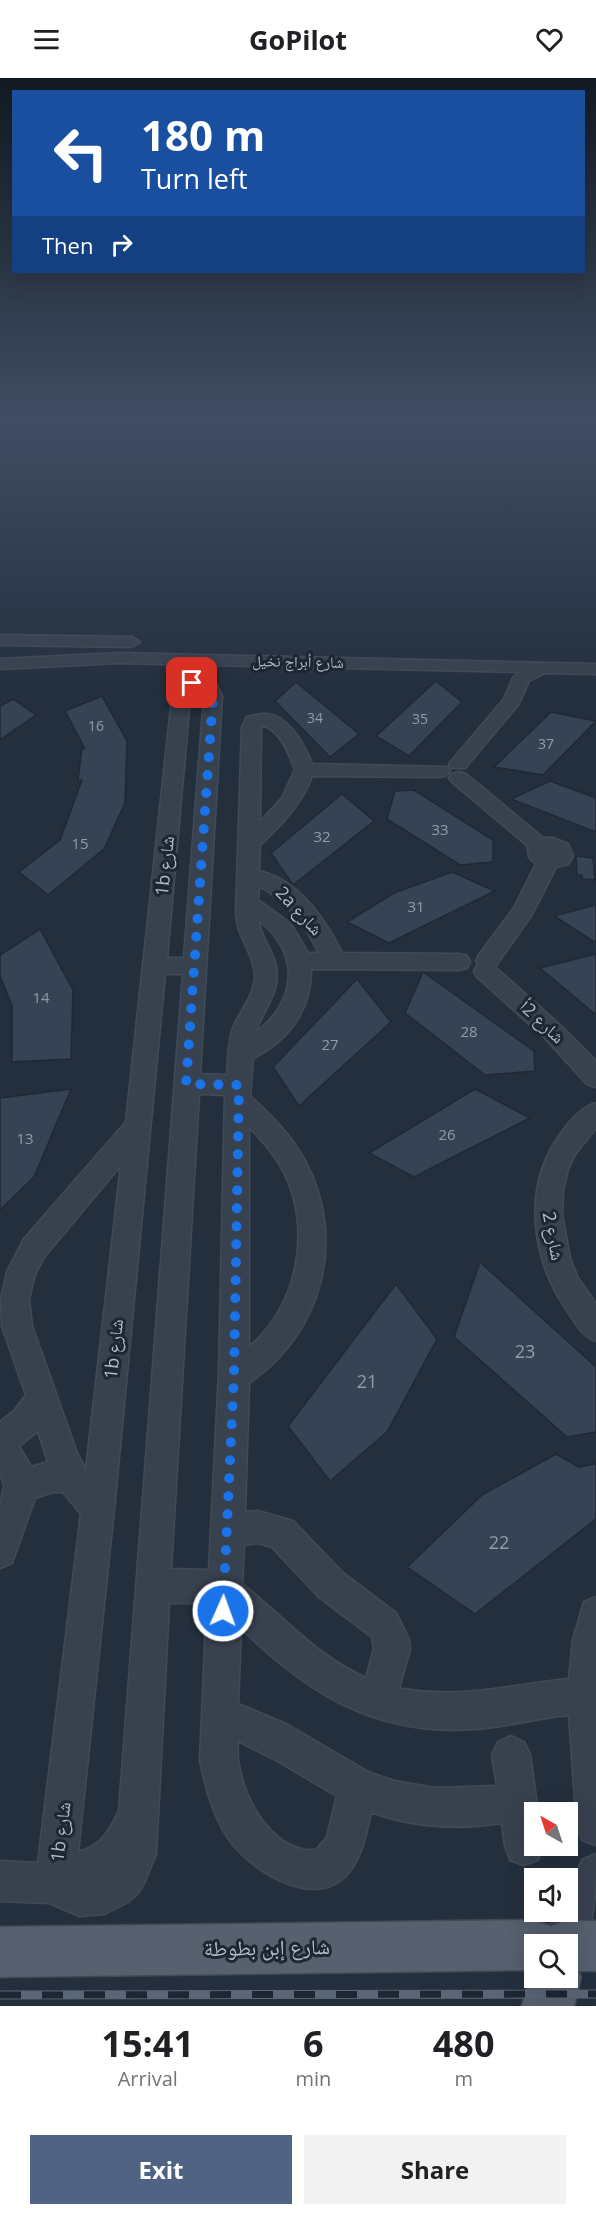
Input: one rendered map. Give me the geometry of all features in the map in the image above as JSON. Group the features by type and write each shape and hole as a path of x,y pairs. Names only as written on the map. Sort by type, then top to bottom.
{"main road":[{"name":"شارع إبن بطوطة","path":"0,1952 524,1945"},
{"path":"578,1945 596,1946"},
{"path":"548,2006 552,1988"}],"street":[{"name":"شارع أبراج نخيل","path":"0,640 596,654"},
{"name":"شارع أبراج نخيل","path":"0,664 106,658 193,675 220,660 596,669"},
{"path":"193,675 205,671 220,660"},
{"path":"0,682 66,661"},
{"path":"490,667 504,674 517,688"},
{"path":"459,771 513,701 522,678 542,668"},
{"name":"1b شارع","path":"193,675 209,686 213,696 152,1588 138,1812 140,1836 137,1854 128,1873 115,1887 100,1896 83,1899 67,1894 55,1883 98,1509 181,698 184,688 193,675"},
{"path":"250,843 280,816 292,801 300,786 304,770 296,748 281,729 266,719 257,720 251,724 248,927 261,954 266,978 261,996 245,1026 238,1093 234,1375 223,1590 219,1760 223,1785 231,1808 244,1830 260,1847 279,1860 310,1871 330,1864 343,1845 358,1787"},
{"path":"300,962 459,962 462,970 480,974 523,911 544,854 459,771 446,764 440,771 304,770"},
{"name":"2a شارع","path":"248,890 268,880 300,908 326,942 335,962"},
{"path":"241,1053 255,1048 274,1034 292,1010 299,994 301,977 300,962 287,934 248,890"},
{"path":"153,966 195,966"},
{"name":"شارع 2أ","path":"486,966 596,1077"},
{"path":"186,1084 238,1093 290,1160 302,1182 309,1206 312,1232 311,1259 305,1287 293,1314 277,1340 260,1357 234,1375"},
{"name":"شارع 2","path":"596,1113 581,1126 564,1148 553,1172 547,1203 547,1222 556,1261 576,1301 596,1327"},
{"path":"98,1509 71,1476 17,1326 15,1299 21,1272 42,1237 137,1127"},
{"path":"0,1439 17,1430 27,1420 42,1396"},
{"path":"0,1449 12,1460 18,1472 21,1487 17,1510 0,1551"},
{"path":"21,1487 53,1476 71,1476"},
{"path":"227,1531 258,1527 273,1529 281,1533 331,1585 384,1625 389,1632 392,1649 377,1702"},
{"path":"152,1588 193,1584 223,1590 295,1654 338,1684 377,1702 409,1709 453,1712 590,1695"},
{"path":"596,1614 586,1665 590,1695 596,1826"},
{"path":"220,1717 241,1722 262,1731 358,1787 395,1800 457,1809 518,1802"},
{"path":"511,1755 524,1846"},
{"path":"568,1934 579,1920 596,1874"},
{"path":"0,1881 55,1883"}],"building":[{"path":"436,681 462,702 409,756 376,736"},
{"path":"296,682 359,734 330,757 275,701"},
{"path":"102,696 127,741 125,803 104,849 48,895 19,872 60,840 82,780 78,780 82,747 85,749 65,711"},
{"path":"13,699 36,715 0,740 0,706"},
{"path":"551,712 596,721 543,775 494,767"},
{"path":"550,781 596,798 596,832 511,799"},
{"path":"414,790 493,840 493,862 460,865 387,819 395,791"},
{"path":"342,794 374,821 293,885 271,853"},
{"path":"576,856 593,858 595,880 582,879 582,875 577,875"},
{"path":"452,872 495,891 389,943 347,922 394,893"},
{"path":"596,905 596,943 554,916"},
{"path":"40,929 73,990 71,1059 12,1062 12,1006 0,976 0,955"},
{"path":"596,954 596,1015 540,968"},
{"path":"423,972 534,1051 535,1071 485,1075 405,1013"},
{"path":"357,979 391,1022 299,1106 273,1067"},
{"path":"71,1089 34,1177 0,1210 0,1098"},
{"path":"475,1089 530,1118 414,1177 369,1153"},
{"path":"480,1262 596,1367 596,1432 567,1437 454,1337"},
{"path":"396,1284 437,1339 387,1432 330,1481 288,1426"},
{"path":"556,1454 579,1467 596,1464 596,1519 475,1614 407,1567 482,1495"}],"railway":[{"path":"0,1995 596,1994"}],"route":[{"path":"192,683 206,684 211,688 213,696 186,1084 239,1085 234,1375 223,1611"}]}
